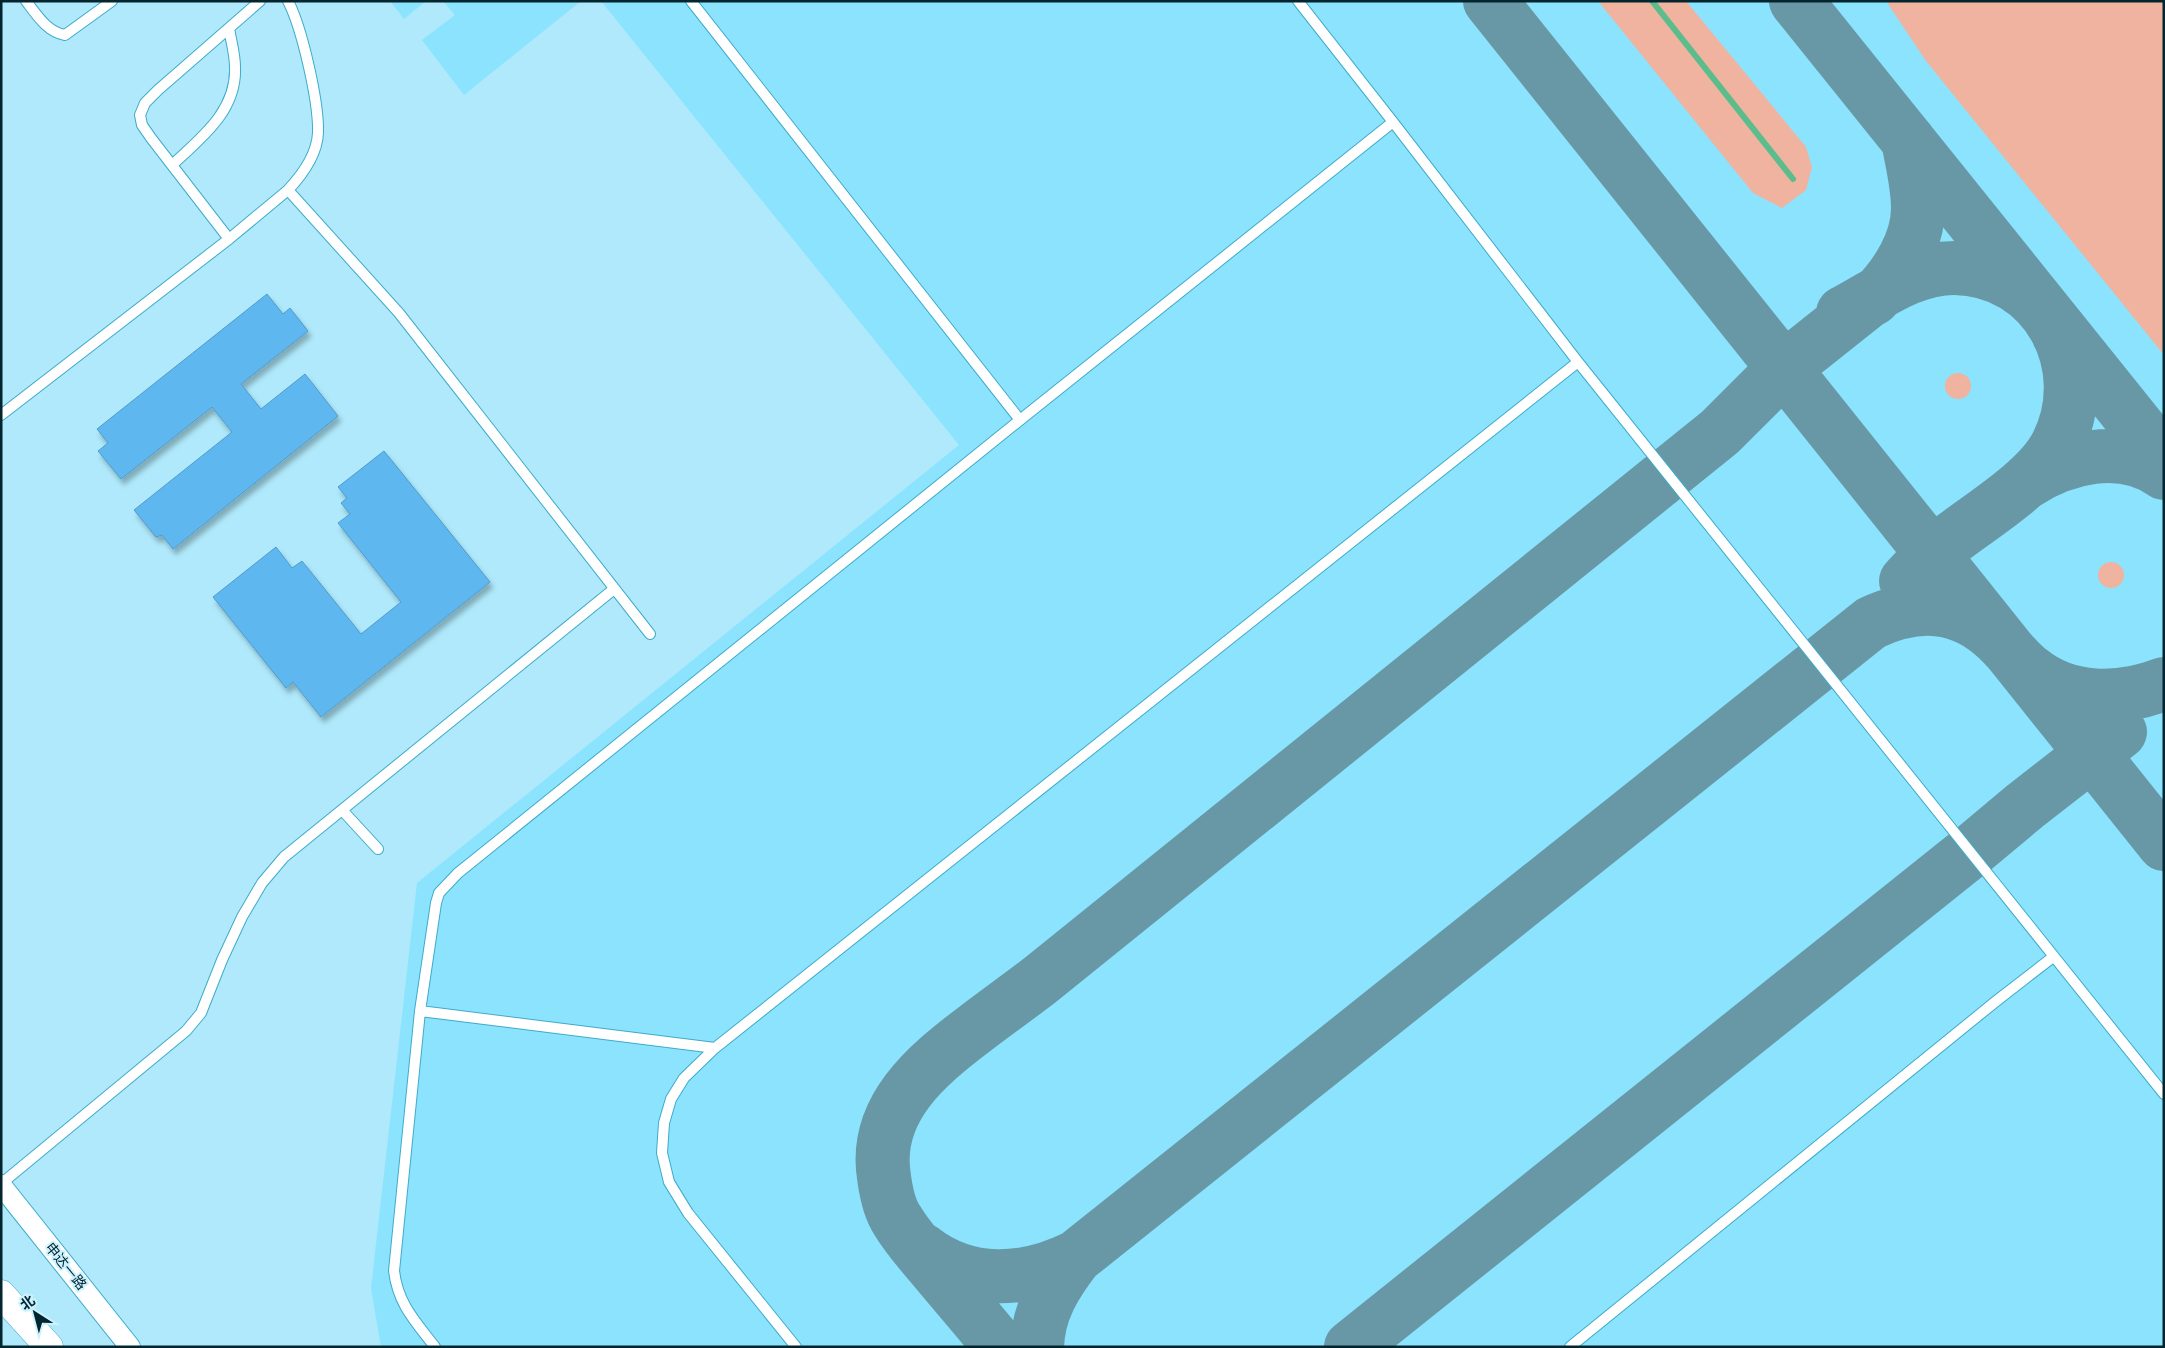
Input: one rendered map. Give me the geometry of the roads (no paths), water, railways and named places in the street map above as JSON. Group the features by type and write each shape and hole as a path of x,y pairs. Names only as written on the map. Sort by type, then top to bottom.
{"highway":[{"path":"1,1294 49,1347"}],"street":[{"name":"申达一路","path":"1,1184 130,1347"}],"lane":[{"path":"26,1 49,28 55,33 66,35 112,1"},
{"path":"229,239 142,126 140,115 145,103 158,90 260,1"},
{"path":"1,415 229,239 288,190 301,176 311,159 318,133 308,65 288,1"},
{"path":"691,1 1020,420"},
{"path":"1298,1 1578,362 2164,1094"},
{"path":"172,165 220,117 230,100 236,67 229,28"},
{"path":"435,1347 406,1310 396,1285 394,1271 420,1011 439,894 448,883 1020,420 1393,122"},
{"path":"288,190 399,313 650,634"},
{"path":"796,1347 688,1213 669,1182 662,1153 664,1123 671,1099 684,1078 716,1048 1578,362"},
{"path":"1,1184 186,1031 201,1013 242,917 262,883 284,857 614,589"},
{"path":"342,810 378,849"},
{"path":"1570,1347 2053,957"},
{"path":"420,1011 716,1048"}],"waterway":[{"path":"1652,1 1793,179"}]}
